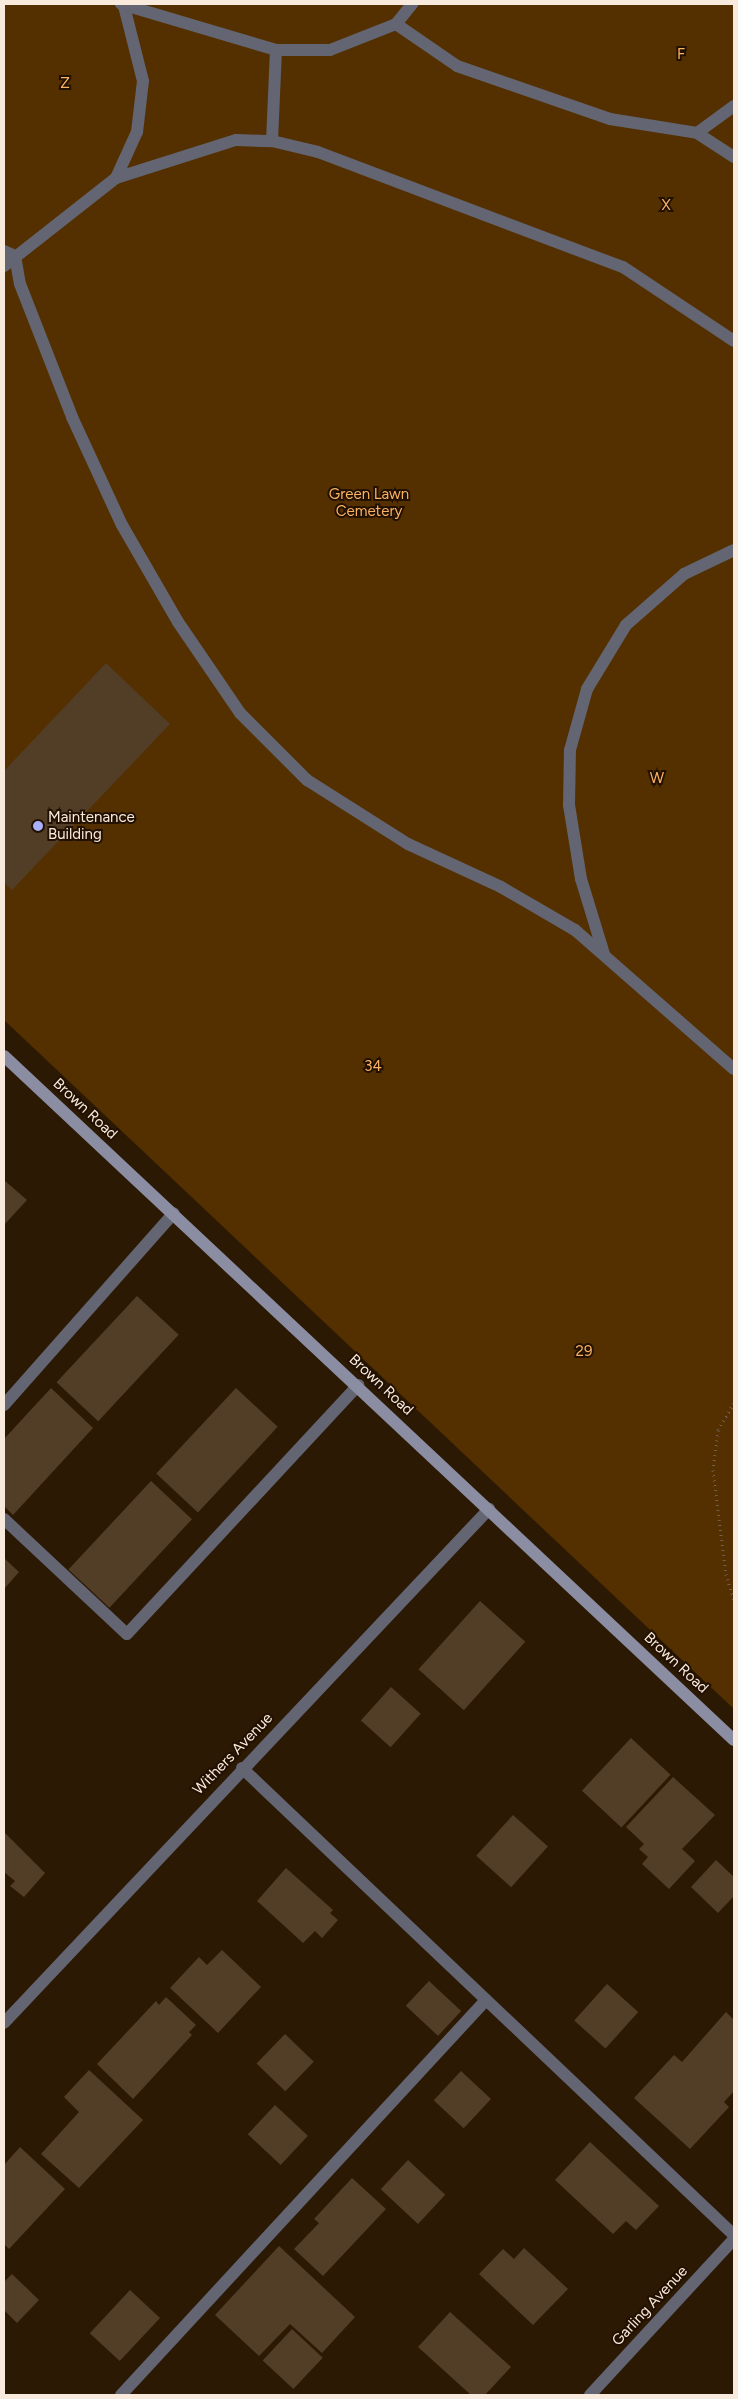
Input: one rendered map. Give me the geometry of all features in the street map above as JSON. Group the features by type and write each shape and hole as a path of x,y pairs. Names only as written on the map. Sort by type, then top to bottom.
{"main road":[{"name":"Brown Road","path":"4,1056 358,1385 734,1740"}],"street":[{"path":"122,5 276,50 330,50 396,24 412,4"},
{"path":"116,178 137,132 144,81 122,5"},
{"path":"396,24 457,66 525,92 610,119 697,133 734,157"},
{"path":"272,141 276,50"},
{"path":"697,133 734,106"},
{"path":"4,266 10,254 116,178 236,140 272,141 318,152 623,267 734,341"},
{"path":"10,254 72,417 122,525 178,622 240,713 307,780 408,844 501,886 575,930 734,1069"},
{"path":"604,955 581,879 569,805 570,750 586,689 626,625 684,574 734,550"},
{"path":"4,1405 174,1213"},
{"path":"4,1519 127,1634 358,1385"},
{"name":"Withers Avenue","path":"4,2023 242,1768 489,1510"},
{"path":"242,1768 734,2235"},
{"path":"121,2395 486,2000"},
{"name":"Garling Avenue","path":"590,2395 734,2239"}],"path":[{"path":"734,1403 718,1430 713,1470 726,1574 734,1600"}],"green space":[{"name":"Green Lawn Cemetery","path":"4,4 734,4 734,1709 4,1020"}],"building":[{"name":"Maintenance Building","path":"106,663 170,724 12,890 4,882 4,771"},
{"path":"4,1180 27,1200 4,1225"},
{"path":"137,1296 179,1335 98,1421 57,1382"},
{"path":"51,1388 93,1428 13,1515 4,1506 4,1439"},
{"path":"236,1388 278,1427 198,1512 156,1474"},
{"path":"151,1481 192,1519 109,1608 68,1569"},
{"path":"4,1558 19,1572 4,1589"},
{"path":"480,1601 525,1642 464,1710 418,1669"},
{"path":"391,1687 421,1714 391,1747 361,1720"},
{"path":"631,1738 670,1775 621,1827 582,1791"},
{"path":"673,1777 715,1815 682,1849 695,1861 669,1889 642,1864 648,1857 639,1849 644,1844 626,1827"},
{"path":"513,1815 548,1846 511,1887 476,1856"},
{"path":"4,1832 45,1873 24,1897 10,1886 15,1881 4,1872"},
{"path":"716,1860 734,1877 734,1896 718,1913 691,1887"},
{"path":"286,1868 333,1910 330,1913 338,1920 322,1938 315,1931 303,1943 257,1901"},
{"path":"222,1950 261,1987 218,2033 170,1988 199,1957 207,1965"},
{"path":"429,1981 461,2011 438,2036 406,2006"},
{"path":"607,1984 638,2012 605,2049 574,2020"},
{"path":"166,1997 196,2025 189,2032 192,2035 133,2099 97,2064 156,2001 159,2005"},
{"path":"726,2012 734,2020 734,2091 724,2102 729,2107 690,2149 634,2098 674,2055 682,2062"},
{"path":"285,2034 314,2062 285,2091 257,2063"},
{"path":"89,2070 143,2120 79,2188 41,2154 79,2112 64,2097"},
{"path":"461,2071 491,2099 464,2128 434,2100"},
{"path":"275,2105 308,2136 281,2165 248,2134"},
{"path":"590,2142 659,2206 636,2230 626,2221 613,2234 555,2180"},
{"path":"20,2147 65,2189 9,2249 4,2244 4,2165"},
{"path":"408,2160 445,2195 418,2224 381,2189"},
{"path":"352,2178 386,2209 323,2276 294,2249 319,2223 314,2219"},
{"path":"279,2246 355,2317 322,2353 290,2324 259,2356 215,2315"},
{"path":"524,2248 568,2289 533,2325 479,2274 503,2249 514,2259"},
{"path":"12,2274 39,2300 17,2323 4,2310 4,2282"},
{"path":"130,2290 160,2318 120,2361 90,2333"},
{"path":"450,2312 511,2367 485,2395 471,2395 418,2347"},
{"path":"292,2329 323,2358 293,2389 263,2360"}],"place":[{"name":"Maintenance Building","path":"38,826"}],"park label":[{"name":"F","path":"681,55"},
{"name":"Z","path":"65,84"},
{"name":"X","path":"666,206"},
{"name":"W","path":"657,779"},
{"name":"34","path":"373,1067"},
{"name":"29","path":"584,1352"}]}
